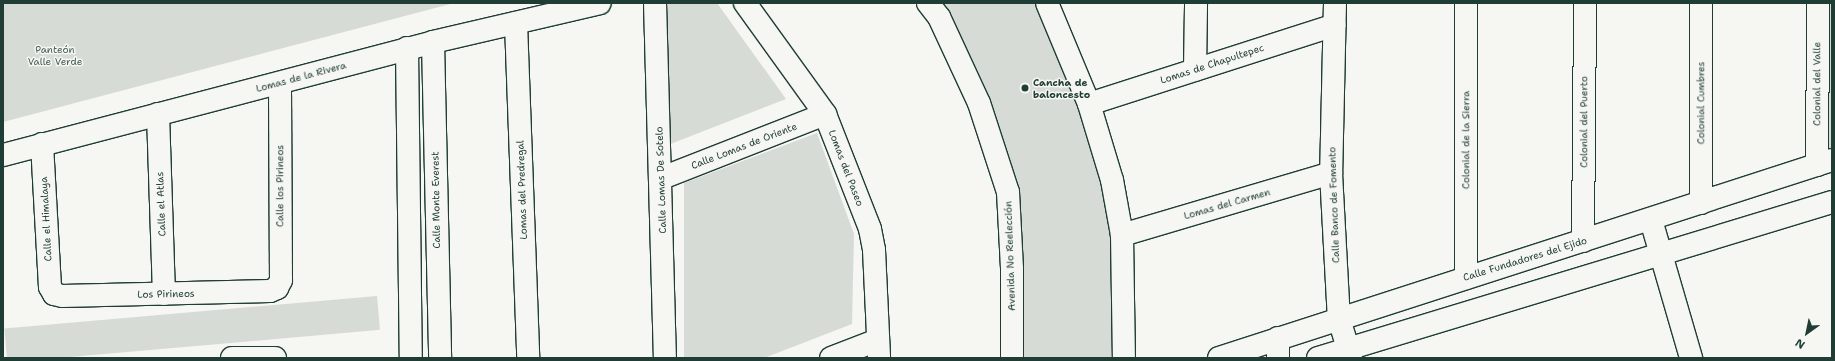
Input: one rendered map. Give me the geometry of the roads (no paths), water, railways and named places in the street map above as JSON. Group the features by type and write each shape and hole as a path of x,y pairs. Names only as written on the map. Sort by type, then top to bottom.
{"street":[{"name":"Lomas de la Rivera","path":"3,155 280,83 407,48 600,3"},
{"name":"Calle Lomas De Sotelo","path":"656,3 662,178 665,358"},
{"name":"Lomas del Paseo","path":"745,3 825,114 870,229 874,250 879,349"},
{"name":"Avenida No Reelección","path":"928,3 939,17 979,103 1008,192 1012,269 1012,358"},
{"path":"1047,3 1089,104 1112,180 1122,235 1124,358"},
{"path":"1195,70 1196,3"},
{"name":"Calle Banco de Fomento","path":"1335,3 1331,173 1339,319 1349,353"},
{"name":"Colonial de la Sierra","path":"1466,3 1466,278"},
{"name":"Colonial del Puerto","path":"1583,242 1585,3"},
{"name":"Colonial Cumbres","path":"1701,3 1701,204"},
{"name":"Colonial del Valle","path":"1818,3 1824,163"},
{"name":"Lomas del Predregal","path":"516,23 528,358"},
{"name":"Lomas de Chapultepec","path":"1089,104 1335,25"},
{"name":"Calle Monte Everest","path":"433,42 440,358"},
{"path":"407,48 411,358"},
{"name":"Calle los Pirineos","path":"277,288 281,280 280,83"},
{"name":"Calle el Atlas","path":"158,114 164,294"},
{"name":"Calle Lomas de Oriente","path":"662,178 825,114"},
{"name":"Calle el Himalaya","path":"42,144 50,287 54,294"},
{"name":"Calle Fundadores del Ejido","path":"1219,358 1278,348 1339,319 1583,242 1824,163"},
{"name":"Lomas del Carmen","path":"1122,235 1331,173"},
{"path":"1318,358 1349,353 1832,202"},
{"path":"1651,220 1691,358"},
{"name":"Los Pirineos","path":"54,294 62,296 270,292 277,288"},
{"path":"831,358 879,349"},
{"path":"232,358 275,358"}],"place":[{"name":"Cancha de baloncesto","path":"1025,88"}],"park label":[{"name":"Panteón Valle Verde","path":"55,54"}]}
